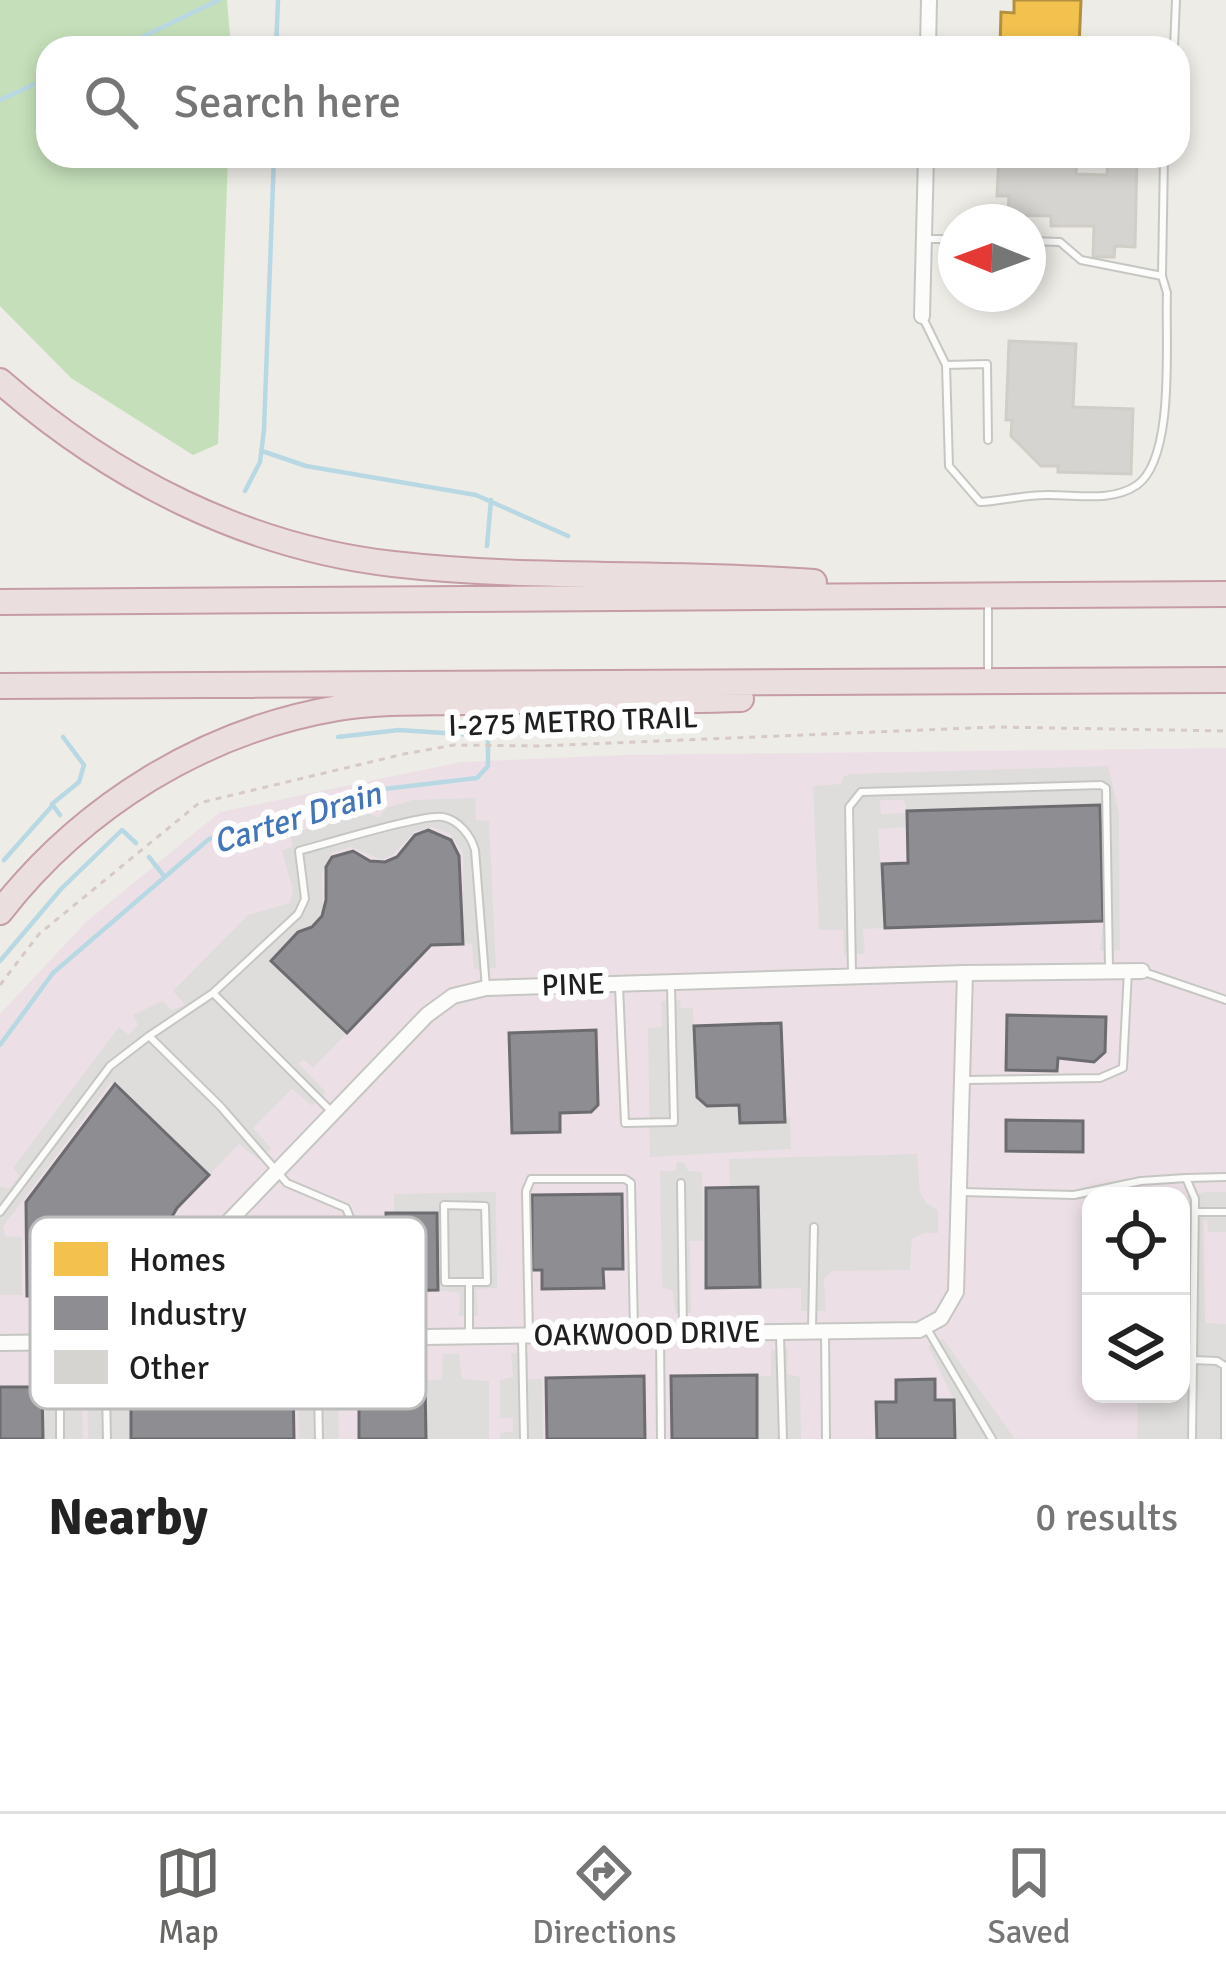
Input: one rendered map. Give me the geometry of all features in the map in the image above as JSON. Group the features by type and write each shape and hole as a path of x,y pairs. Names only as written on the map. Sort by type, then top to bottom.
{"highway":[{"path":"0,381 107,464 247,530 313,549 392,564 821,582 856,595"},
{"path":"0,602 1226,594"},
{"path":"0,686 1226,680"},
{"path":"0,912 79,826 127,792 228,740 306,715 391,703 818,696 898,683"}],"street":[{"path":"928,36 929,0"},
{"path":"922,316 926,168"},
{"name":"PINE","path":"231,1217 441,1003 465,992 852,976 1135,971"},
{"path":"926,1328 950,1308 956,1292 965,973"},
{"name":"OAKWOOD DRIVE","path":"426,1337 908,1332 926,1328"},
{"name":"OAKWOOD DRIVE","path":"0,1343 30,1343"}],"lane":[{"path":"1174,36 1176,0"},
{"path":"922,316 946,365 949,466 980,502 1022,500 1039,494 1106,496 1137,484 1151,467 1164,424 1164,168"},
{"path":"924,238 938,238"},
{"path":"1046,242 1060,242 1082,260 1162,275"},
{"path":"946,365 987,364 988,440"},
{"path":"988,595 988,681"},
{"path":"852,976 849,807 861,792 1101,785 1106,788 1107,810 1109,971"},
{"path":"0,1212 110,1066 213,993 298,914 305,899 299,851 420,819 443,817 471,836 487,988"},
{"path":"963,1080 1100,1078 1123,1068 1135,971 1226,1000"},
{"path":"619,984 625,1123 674,1122 670,982"},
{"path":"213,993 333,1112"},
{"path":"149,1036 287,1183 346,1208 350,1217"},
{"path":"961,1192 1074,1195 1158,1178 1226,1178"},
{"path":"1186,1178 1193,1190 1195,1213 1192,1439"},
{"path":"524,1439 526,1191 532,1179 625,1179 631,1183 634,1334"},
{"path":"681,1184 683,1334"},
{"path":"445,1205 485,1206 487,1282 469,1282 445,1282 445,1205"},
{"path":"1195,1213 1226,1213"},
{"path":"814,1226 826,1439"},
{"path":"469,1282 469,1336"},
{"path":"926,1328 992,1439"},
{"path":"779,1333 783,1439"},
{"path":"660,1334 661,1439"},
{"path":"1192,1360 1225,1366 1225,1439"},
{"path":"60,1409 60,1439"},
{"path":"106,1409 107,1439"},
{"path":"319,1409 320,1439"}],"path":[{"name":"I-275 METRO TRAIL","path":"0,985 39,934 199,803 404,754 474,744 542,746 995,727 1226,731"}],"shaded area":[{"path":"1226,748 1226,1439 0,1439 0,1014 86,922 220,812 461,762 623,755"},
{"path":"1108,766 1119,813 1120,950 1100,951 1099,805 907,811 904,800 880,800 881,814 906,813 907,827 878,829 885,928 863,929 865,954 844,955 843,930 819,930 813,786 841,784 844,776 852,774"},
{"path":"475,798 476,820 489,821 496,968 474,969 472,944 463,943 463,853 451,835 433,827 415,831 382,860 351,847 331,853 322,873 323,908 317,922 298,932 271,961 347,1033 313,1068 304,1060 298,1063 326,1092 312,1106 292,1089 253,1128 271,1148 259,1160 239,1144 209,1175 111,1082 3,1227 5,1236 22,1237 22,1295 0,1295 0,1186 8,1189 20,1175 13,1168 119,1027 129,1035 138,1025 133,1015 162,1001 172,1010 185,1005 173,991 248,915 290,903 293,891 282,851 292,847 291,833 367,813 379,818 386,808 413,800"},
{"path":"680,1000 681,1008 693,1008 697,1097 707,1106 739,1105 740,1123 784,1122 790,1117 791,1149 650,1157 648,1028 662,1027 661,1001"},
{"path":"917,1154 920,1192 938,1210 938,1233 912,1239 910,1270 832,1271 824,1279 826,1311 801,1311 801,1288 760,1289 758,1188 730,1188 729,1159"},
{"path":"677,1162 684,1162 688,1171 702,1172 703,1241 690,1241 691,1313 675,1313 673,1291 662,1287 660,1171 675,1171"},
{"path":"496,1192 497,1288 476,1289 478,1316 459,1316 460,1293 438,1290 437,1213 394,1213 394,1194"},
{"path":"1226,1192 1226,1232 1208,1232 1207,1220 1203,1220 1205,1323 1226,1324 1226,1439 1137,1439 1138,1403 1190,1403 1190,1196"},
{"path":"943,1339 1015,1439 955,1439 954,1400 928,1346"},
{"path":"788,1349 787,1374 800,1377 801,1439 757,1439 757,1376 771,1376 771,1350"},
{"path":"511,1353 528,1353 528,1379 542,1379 543,1439 500,1439 500,1433 513,1431 513,1418 500,1418 500,1380 513,1377"},
{"path":"443,1354 459,1354 462,1379 489,1381 489,1439 426,1439 426,1381 442,1379"},
{"path":"42,1409 82,1409 83,1439 43,1439"},
{"path":"87,1409 130,1409 131,1439 88,1439"},
{"path":"298,1409 338,1409 339,1439 299,1439"}],"green space":[{"path":"0,0 227,0 230,36 36,36 36,168 228,168 218,444 193,455 71,378 0,306"}],"building: Homes":[{"path":"1014,0 1081,0 1080,36 1000,36 1001,12 1014,13"}],"building: Industry":[{"path":"1100,805 1103,921 885,928 882,864 908,863 907,811"},
{"path":"428,830 451,840 459,856 463,944 431,945 347,1033 271,961 298,932 312,927 322,916 326,867 332,857 353,851 370,861 385,862 397,857 415,835"},
{"path":"1007,1015 1106,1017 1105,1052 1094,1062 1058,1058 1057,1071 1006,1070"},
{"path":"781,1023 785,1122 740,1123 739,1105 707,1106 697,1097 694,1026"},
{"path":"596,1030 598,1105 591,1112 560,1113 560,1132 512,1133 509,1033"},
{"path":"115,1084 209,1175 172,1217 30,1217 30,1296 26,1202"},
{"path":"1006,1120 1083,1121 1083,1152 1006,1151"},
{"path":"758,1187 760,1287 706,1288 706,1188"},
{"path":"622,1194 623,1269 603,1269 604,1288 542,1289 542,1270 532,1270 532,1195"},
{"path":"386,1213 437,1213 438,1290 426,1290 426,1217 386,1217"},
{"path":"757,1375 757,1439 672,1439 671,1376"},
{"path":"644,1376 645,1439 547,1439 546,1378"},
{"path":"935,1379 935,1400 954,1400 955,1439 877,1439 876,1402 896,1402 896,1380"},
{"path":"0,1387 30,1387 30,1409 42,1409 43,1439 0,1439"},
{"path":"131,1409 293,1409 294,1439 131,1439"},
{"path":"359,1409 426,1409 426,1439 359,1439"}],"building: Other":[{"path":"998,168 1076,168 1076,174 1107,175 1107,168 1137,168 1135,247 1115,246 1114,257 1093,257 1094,226 1051,226 1046,204 1009,204 1009,196 997,196"},
{"path":"1009,341 1076,344 1073,407 1133,409 1131,474 1058,472 1058,466 1041,466 1011,436 1012,420 1006,420"}],"waterway":[{"path":"144,36 219,0"},
{"name":"Carter Drain","path":"276,36 278,0"},
{"path":"0,100 36,84"},
{"name":"Carter Drain","path":"245,491 260,462 264,430 274,168"},
{"name":"Carter Drain","path":"262,451 306,466 476,495 568,536"},
{"name":"Carter Drain","path":"487,546 491,500"},
{"name":"Carter Drain","path":"0,1045 53,973 209,839 384,789 477,778 488,766 488,726"},
{"path":"338,737 399,730 488,736"},
{"path":"60,815 52,804 79,782 84,765 63,737"},
{"path":"4,860 52,806"},
{"path":"0,961 61,889 122,830 136,843"},
{"path":"149,857 164,876"}]}
